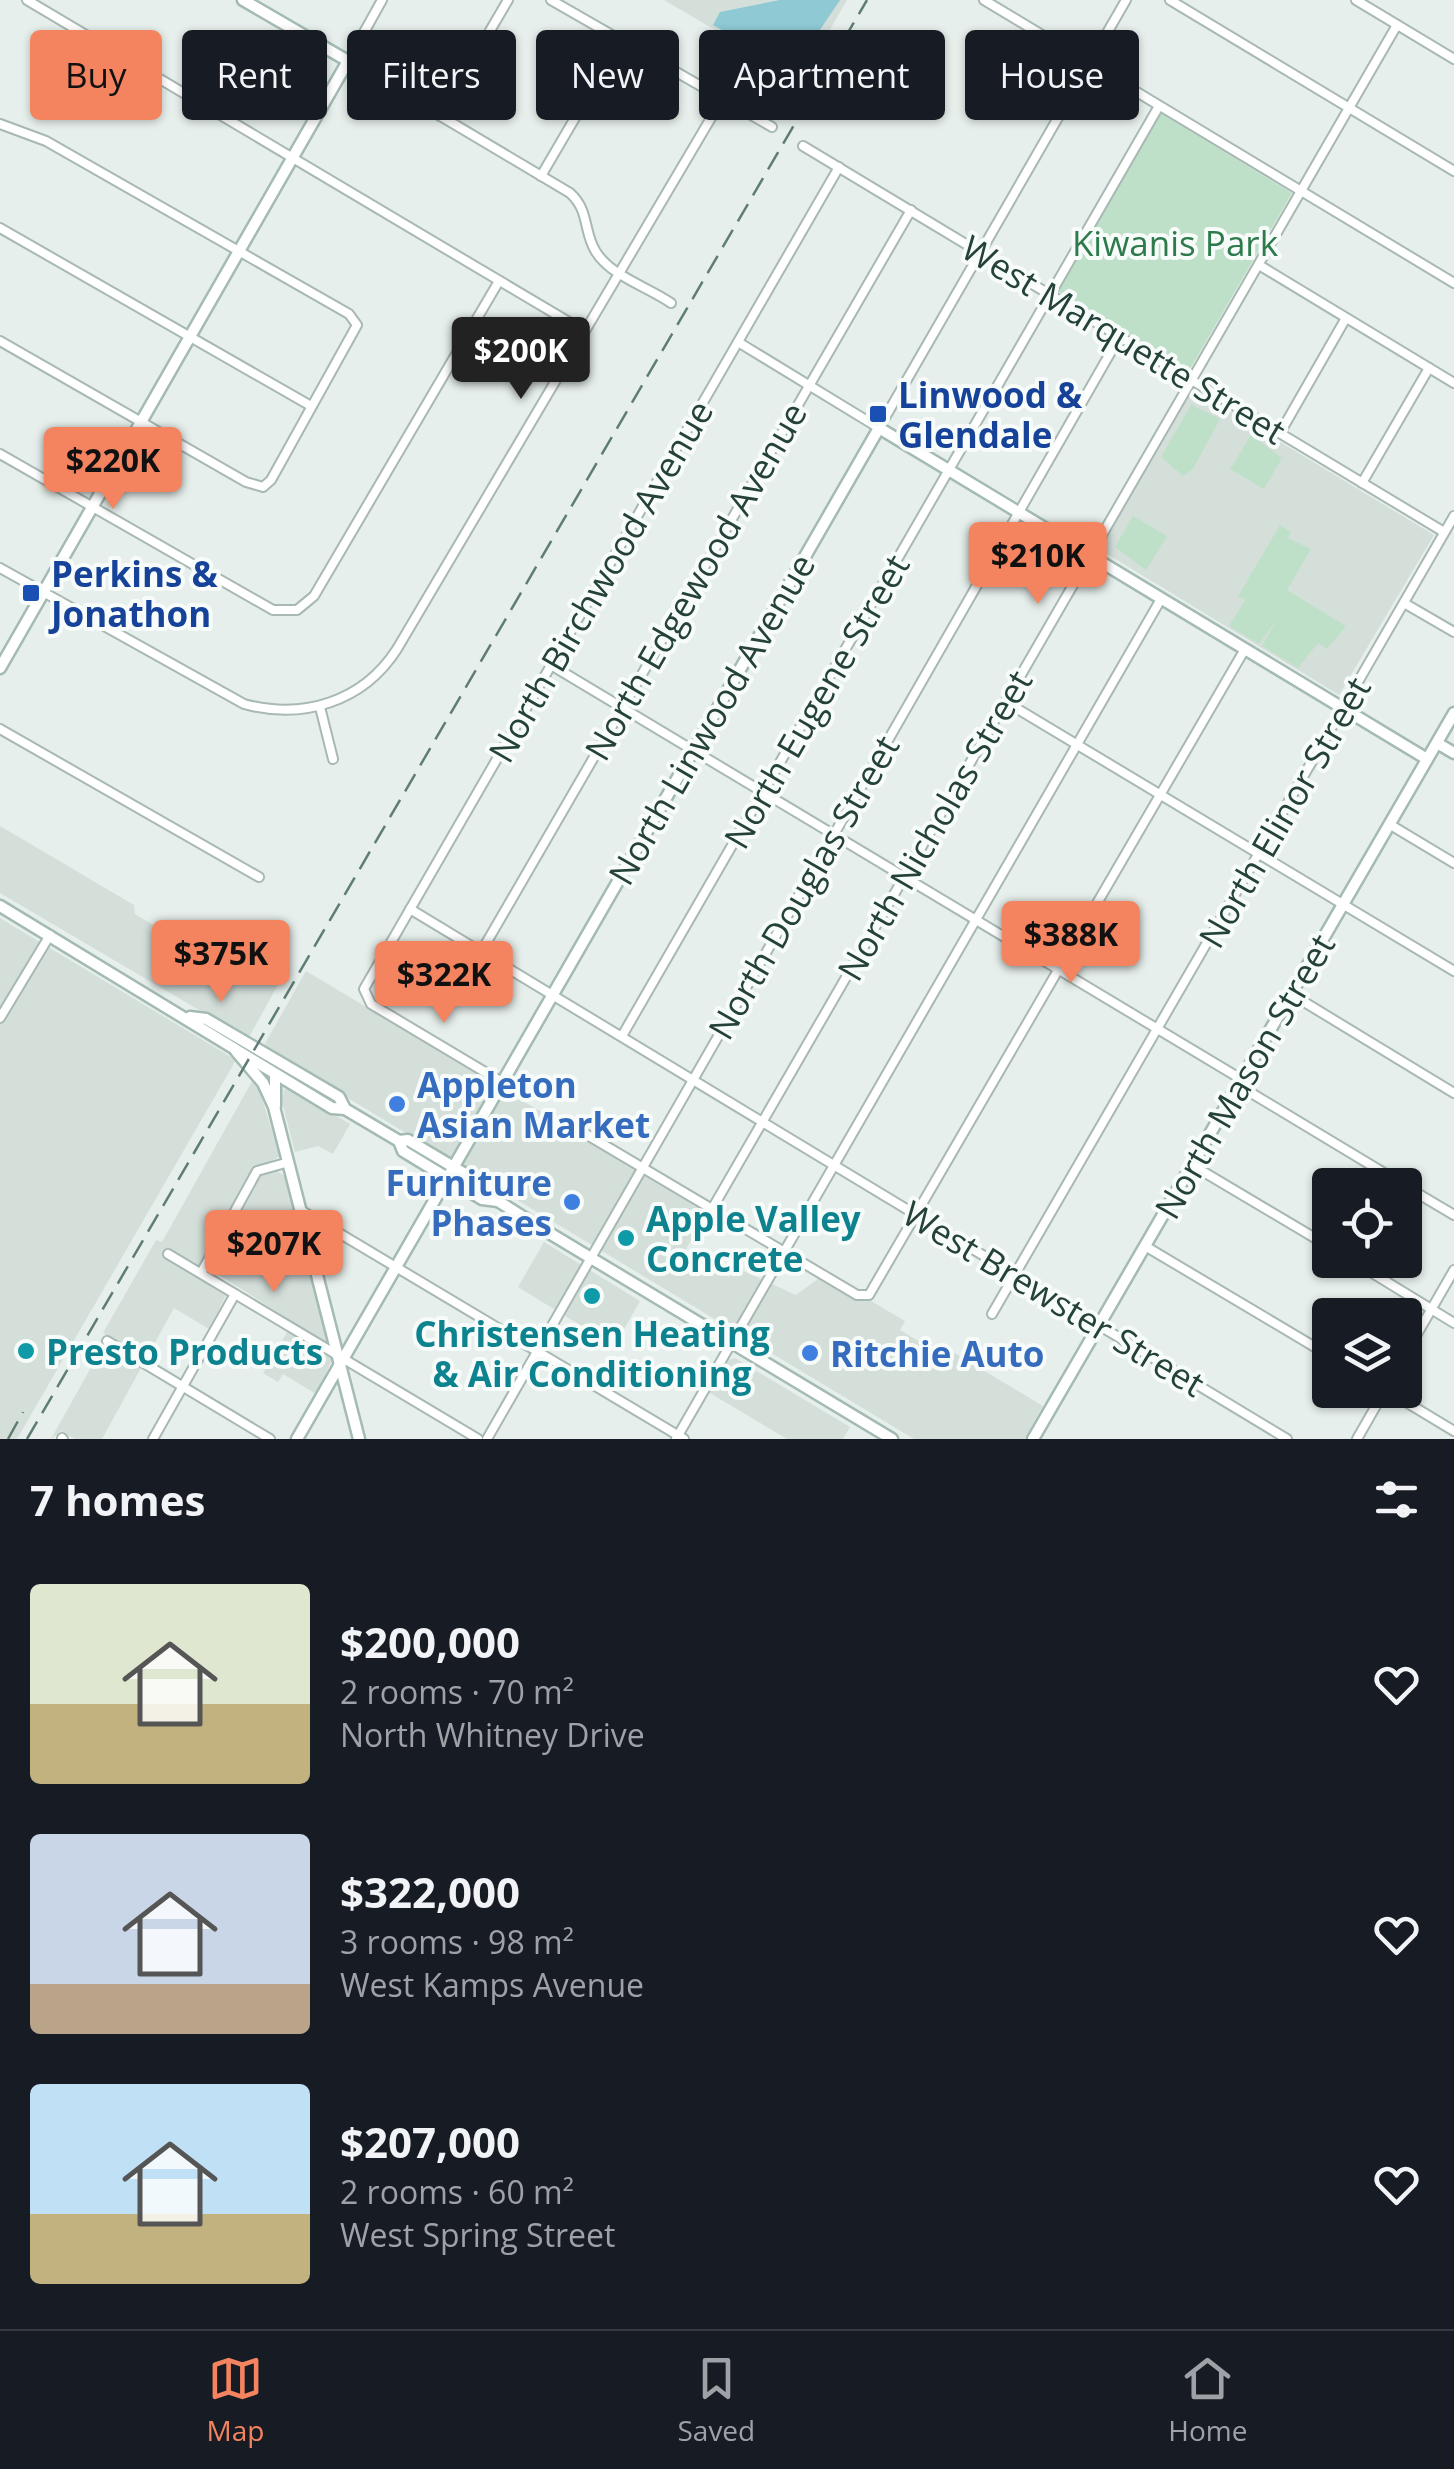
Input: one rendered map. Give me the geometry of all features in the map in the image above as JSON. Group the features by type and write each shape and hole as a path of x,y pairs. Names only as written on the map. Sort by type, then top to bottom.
{"main road":[{"path":"243,0 263,5 347,61"},
{"path":"0,668 347,64"},
{"path":"879,428 1427,760"},
{"name":"North Linwood Avenue","path":"297,1439 879,428"},
{"name":"North Mason Street","path":"1033,1439 1454,713"},
{"path":"1437,742 1454,753"},
{"path":"0,906 189,1017 200,1030 236,1051 326,1090 346,1109 399,1141 403,1150 482,1199 498,1201"},
{"path":"189,1017 206,1019 299,1088 332,1108 346,1109"},
{"path":"236,1051 264,1087 274,1108 359,1439"},
{"path":"264,1087 277,1068"},
{"path":"274,1108 277,1068"},
{"path":"299,1088 320,1095 326,1090"},
{"path":"399,1141 408,1140 452,1166 488,1188 498,1201 589,1258 892,1439"}],"street":[{"path":"27,0 584,332"},
{"path":"366,30 382,0"},
{"path":"490,30 508,0"},
{"path":"551,0 601,30"},
{"path":"984,0 1034,30"},
{"name":"North Linwood Avenue","path":"1109,30 1126,0"},
{"path":"1170,0 1454,171"},
{"path":"1356,0 1454,59"},
{"name":"North Nicholas Street","path":"712,1209 1397,25"},
{"path":"1139,94 1454,283"},
{"name":"North Eugene Street","path":"622,1036 1159,106"},
{"path":"447,120 580,203 595,250 620,272 670,303"},
{"path":"541,176 574,120"},
{"path":"0,568 233,699 285,710 320,707 357,690 390,659 710,120"},
{"path":"758,120 772,127"},
{"name":"North Linwood Avenue","path":"879,428 1057,120"},
{"path":"0,124 25,131 356,321 356,330 263,487 246,482 0,341"},
{"name":"West Marquette Street","path":"803,146 1444,532"},
{"name":"North Birchwood Avenue","path":"500,1081 364,996 410,909 839,167"},
{"name":"North Edgewood Avenue","path":"480,952 910,210"},
{"path":"0,228 311,406"},
{"path":"1258,265 1454,384"},
{"path":"0,454 273,610 297,610 321,585 499,281"},
{"path":"1280,433 1346,318"},
{"name":"North Douglas Street","path":"487,1439 640,1166 1120,336"},
{"path":"738,342 879,428"},
{"path":"1362,482 1428,368"},
{"name":"North Elinor Street","path":"992,1314 1454,516"},
{"path":"302,1211 679,1438 730,1343 1161,598"},
{"path":"1404,603 1454,632"},
{"path":"584,1133 867,1297 1244,649"},
{"path":"551,664 1157,1029 1377,1168"},
{"path":"1006,702 1454,971"},
{"path":"320,707 333,758"},
{"path":"0,730 259,878"},
{"path":"1389,824 1454,863"},
{"name":"West Brewster Street","path":"410,909 1288,1439"},
{"path":"0,1018 50,935"},
{"path":"1291,994 1454,1093"},
{"path":"201,1273 258,1172 289,1162"},
{"path":"1192,1165 1312,1236"},
{"path":"1422,1196 1454,1215"},
{"path":"1146,1246 1312,1345"},
{"path":"168,1254 478,1439"},
{"path":"1422,1326 1454,1270"},
{"path":"1381,1278 1454,1322"},
{"path":"153,1439 235,1294"},
{"path":"107,1341 270,1439"},
{"path":"1357,1439 1375,1408"},
{"path":"1416,1408 1454,1431"}],"shaded area":[{"path":"664,0 847,0 830,30 715,30"},
{"path":"1193,389 1434,535 1339,695 1099,549"},
{"path":"0,826 134,905 135,914 200,953 208,943 279,983 248,1039 0,893"},
{"path":"0,918 236,1060 17,1439 0,1439"},
{"path":"306,971 707,1211 685,1251 729,1277 735,1267 796,1295 819,1278 857,1301 871,1301 905,1321 900,1330 937,1352 941,1345 1043,1406 1024,1439 914,1439 263,1047"},
{"path":"255,1076 280,1156 252,1171 195,1274 226,1295 209,1329 174,1308 102,1439 75,1439 61,1431 51,1439 108,1337 103,1333 156,1240 162,1242"},
{"path":"284,1089 291,1089 350,1124 333,1154 318,1146 295,1152 282,1102"},
{"path":"277,1171 286,1177 332,1360 316,1394 283,1374 278,1382 263,1373 293,1322 210,1269 261,1176"},
{"path":"544,1242 640,1301 619,1338 603,1329 598,1336 518,1287"},
{"path":"735,1358 850,1427 843,1439 787,1439 708,1392 727,1360"}],"green space":[{"name":"Kiwanis Park","path":"1160,113 1292,193 1189,371 1058,292"},
{"path":"1191,405 1220,419 1193,469 1183,476 1161,457"},
{"path":"1251,435 1282,458 1264,489 1230,469"},
{"path":"1133,516 1167,536 1146,570 1115,547"},
{"path":"1280,525 1291,532 1288,538 1311,549 1287,590 1346,626 1327,649 1318,643 1298,668 1262,646 1277,619 1259,644 1229,626 1245,600 1238,596"}],"water":[{"path":"780,0 840,0 820,30 722,30 713,25 720,12"}],"railway":[{"path":"27,1439 867,0"},
{"path":"8,1439 23,1412"}],"place":[{"name":"Linwood & Glendale","path":"878,414"},
{"name":"Perkins & Jonathon","path":"31,593"},
{"name":"Appleton Asian Market","path":"397,1104"},
{"name":"Furniture Phases","path":"572,1202"},
{"name":"Apple Valley Concrete","path":"626,1238"},
{"name":"Christensen Heating & Air Conditioning","path":"592,1296"},
{"name":"Presto Products","path":"26,1351"},
{"name":"Ritchie Auto","path":"810,1353"}]}
